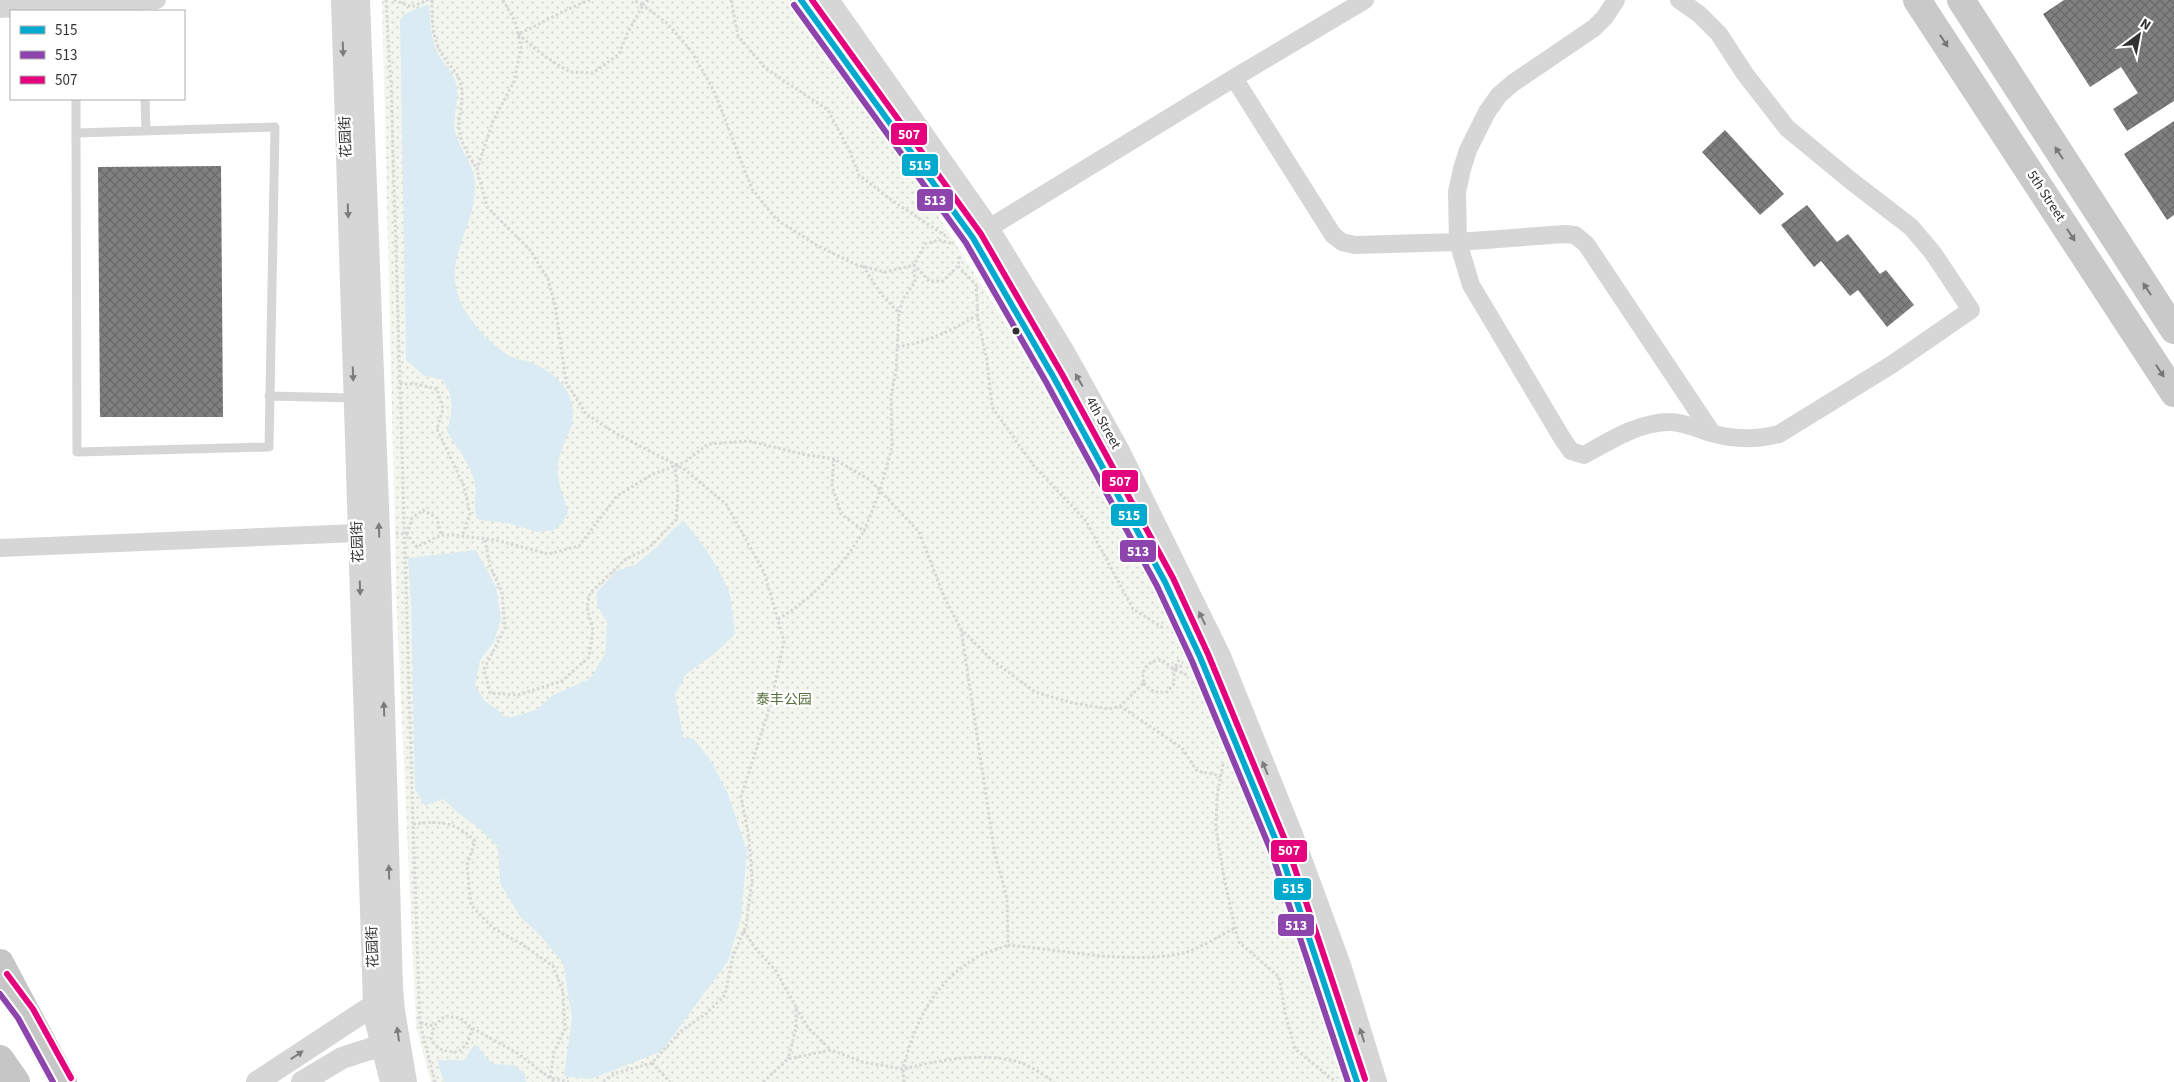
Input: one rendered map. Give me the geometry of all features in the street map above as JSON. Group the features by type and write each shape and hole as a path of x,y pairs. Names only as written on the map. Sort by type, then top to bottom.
{"highway":[{"path":"0,963 63,1082"},
{"path":"0,1059 16,1082"}],"main road":[{"name":"5th Street","path":"1917,0 2174,393"},
{"path":"1961,0 2174,330"},
{"path":"0,979 25,1013"}],"street":[{"path":"0,9 157,0"},
{"name":"花园街","path":"342,0 354,398 368,533 392,988 406,1082"},
{"name":"花园街","path":"359,0 374,1005 391,1082"},
{"name":"4th Street","path":"802,0 974,237 1064,352 1119,451 1220,656 1290,832 1333,948 1376,1082"},
{"name":"4th Street","path":"828,0 974,237 1117,491 1165,582 1191,662 1279,848 1357,1082"},
{"path":"974,237 1365,0"},
{"path":"1616,0 1605,17 1594,28 1513,83 1499,95 1476,133 1462,169 1457,201 1458,242 1471,285 1571,451 1584,455 1626,432 1652,424 1671,422 1743,439 1759,440 1779,434 1891,365 1971,310 1933,253 1911,227 1787,128 1745,74 1719,34 1699,14 1679,0"},
{"path":"1234,78 1333,235 1342,242 1355,245 1458,242 1565,234 1576,236 1586,244 1712,433"},
{"path":"0,548 368,533"},
{"path":"257,1082 374,1005"},
{"path":"302,1082 342,1058 382,1045"}],"lane":[{"path":"76,100 76,133 77,452 269,448 274,127 76,133"},
{"path":"144,100 146,131"},
{"path":"270,396 354,398"}],"path":[{"path":"386,0 391,86 420,1023 435,1082"},
{"path":"394,0 412,7 430,0 437,43 444,58 459,78 462,88 459,126 461,137 477,169 487,207 530,250 548,279 555,305 566,382 586,414 617,434 645,447 675,466 684,469 726,504 764,572 784,641 771,703 741,797 749,838 752,880 744,931 733,956 725,995 707,1013 682,1031 652,1063 616,1073 602,1082"},
{"path":"477,169 493,121 514,82 521,47 515,21 503,0"},
{"path":"518,34 565,9 590,0"},
{"path":"633,0 643,5 668,24 692,52 714,91 752,189 776,219 818,246 863,266 885,272 914,264"},
{"path":"518,34 544,56 570,72 593,73 619,54 627,34 643,5 648,0"},
{"path":"731,0 738,36 765,68 828,110 850,152 859,175 890,199 974,237"},
{"path":"778,619 794,609 845,560 864,531 880,490 892,447 892,396 899,314 903,299 915,282 914,264 925,244 939,240 974,237"},
{"path":"914,264 929,281 943,281 958,266 974,237"},
{"path":"863,266 881,294 899,314"},
{"path":"958,266 976,285 977,314 987,360 992,406 1034,466 1086,521 1133,609 1172,633"},
{"path":"897,347 923,342 953,331 977,314"},
{"path":"400,384 416,384 437,389 442,408 437,428 464,486 470,514 462,536"},
{"path":"368,533 405,533 417,547 441,535 462,536 496,540 548,554 579,546 617,496 653,474 685,462 708,444 749,441 802,454 834,459 870,480 918,532 945,599 961,629 991,659 1035,692 1073,704 1109,709 1120,706 1144,683"},
{"path":"834,459 832,486 842,514 864,531"},
{"path":"485,540 490,566 502,592 506,628 484,669 490,693 518,695 562,681 589,657 593,630 587,607 590,593 626,559 649,548 676,520 678,494 675,466"},
{"path":"405,533 412,518 424,510 437,518 441,535"},
{"path":"961,629 995,856 1007,898 1008,945"},
{"path":"1162,660 1174,669 1174,684 1167,692 1152,691 1144,683 1142,676 1145,666 1152,661 1162,660"},
{"path":"1174,669 1191,662"},
{"path":"1174,669 1191,662"},
{"path":"1174,669 1191,662"},
{"path":"1120,706 1182,748 1196,771 1221,776"},
{"path":"1224,760 1217,796 1216,829 1238,942 1279,978 1286,1017 1295,1049 1336,1082"},
{"path":"413,824 438,822 462,828 475,841 467,865 471,905 493,928 524,945 553,966 564,991 565,1029 554,1052 550,1078"},
{"path":"904,1082 903,1070 908,1048 921,1016 944,982 980,956 1008,945 1082,955 1152,956 1181,954 1235,928"},
{"path":"744,931 755,948 776,971 809,1028 831,1050 863,1062 903,1070 940,1060 1010,1060 1040,1072 1054,1082"},
{"path":"788,1059 796,1028 796,1007"},
{"path":"472,1028 468,1042 459,1052 446,1052 437,1048 431,1039 434,1026 445,1016 460,1018 472,1028 517,1053 555,1082"},
{"path":"763,1082 788,1059 831,1050"},
{"path":"652,1063 670,1082"},
{"path":"550,1078 568,1082"}],"green space":[{"name":"泰丰公园","path":"382,0 788,0 902,157 996,308 1117,514 1218,723 1241,780 1313,984 1345,1082 431,1082 416,1026 397,613"}],"shaded area":[{"path":"427,5 429,6 435,48 453,75 456,83 456,135 473,171 475,184 474,201 456,263 455,278 458,294 470,318 490,341 510,356 535,364 547,371 566,389 572,406 572,424 558,464 559,482 568,512 562,524 554,530 536,532 508,523 479,520 475,512 475,485 471,471 447,432 451,399 447,386 443,380 423,375 406,360 400,20 404,14"},
{"path":"684,521 718,569 729,592 732,604 735,634 713,655 687,673 675,694 683,737 694,739 711,761 728,794 747,851 741,917 728,961 662,1051 591,1079 564,1076 572,1018 563,963 537,932 521,918 500,883 498,847 478,827 443,799 425,806 415,789 411,604 408,558 476,550 496,587 501,618 494,642 480,660 475,685 485,701 508,718 536,710 553,695 590,679 605,654 607,623 597,605 597,592 616,571 635,565"},
{"path":"475,1044 492,1064 514,1065 525,1074 526,1082 444,1082 437,1060 464,1060"}],"building":[{"path":"2064,0 2174,0 2174,101 2127,131 2113,109 2138,93 2121,67 2090,87 2043,14"},
{"path":"2174,121 2174,215 2167,220 2124,154"},
{"path":"1725,130 1784,194 1760,215 1702,152"},
{"path":"221,166 223,417 100,417 98,167"},
{"path":"1807,205 1837,242 1848,234 1880,274 1886,270 1914,305 1887,327 1858,290 1850,296 1821,261 1814,267 1781,225"}],"transit line":[{"name":"515","path":"801,0 973,238 1054,378 1165,582 1200,657 1279,848 1357,1082"},
{"name":"507","path":"812,0 981,234 1062,374 1173,578 1208,654 1287,845 1365,1079"},
{"name":"513","path":"794,5 966,243 1046,382 1157,586 1192,661 1271,851 1348,1082"},
{"name":"507","path":"7,974 33,1009 71,1078"},
{"name":"513","path":"0,994 18,1018 53,1082"}]}
